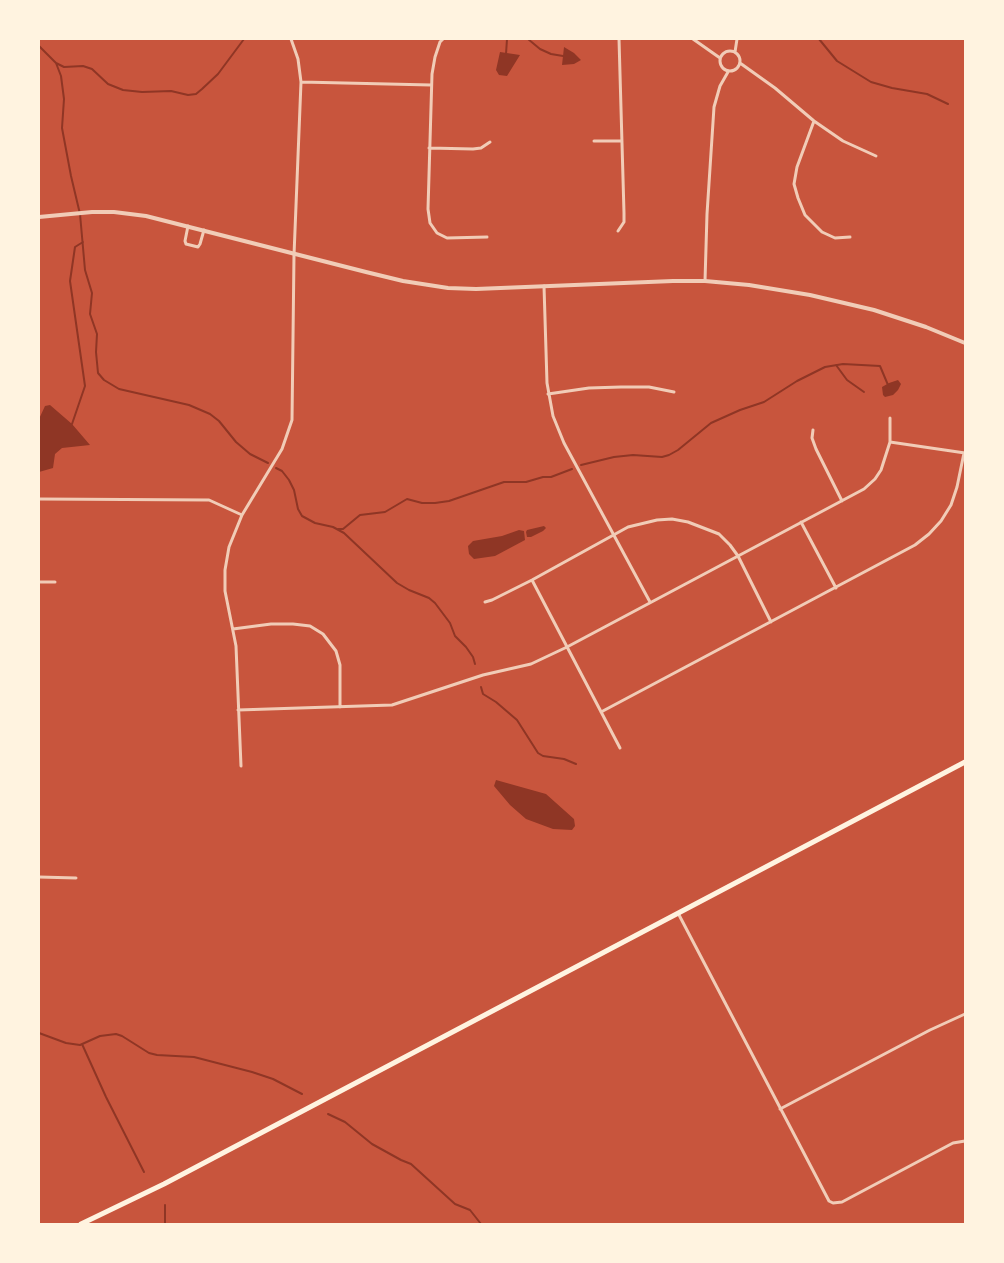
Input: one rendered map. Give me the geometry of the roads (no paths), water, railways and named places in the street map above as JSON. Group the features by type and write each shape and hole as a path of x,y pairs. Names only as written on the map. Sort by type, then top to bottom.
{"highway":[{"path":"81,1224 164,1184 965,762"}],"street":[{"path":"241,766 236,646 225,592 226,570 229,547 242,515 282,448 292,420 294,255 301,82 298,59 291,39"},
{"path":"443,39 440,42 435,57 431,85 428,209 430,223 437,233 447,238 487,237"},
{"path":"618,231 624,222 619,39"},
{"path":"693,39 720,58"},
{"path":"735,52 737,39"},
{"path":"706,281 707,214 714,107 720,86 728,72 737,69 740,63 740,56 735,52 725,52 720,58 720,65 728,72"},
{"path":"740,63 843,142 876,156"},
{"path":"301,82 431,85"},
{"path":"814,121 797,167 794,184 798,198 805,215 822,232 835,238 850,237"},
{"path":"594,141 622,141"},
{"path":"429,148 473,150 481,148 490,142"},
{"path":"39,217 114,212 146,216 294,255 395,279 436,286 476,289 660,281 706,281 795,292 842,302 910,322 965,343"},
{"path":"188,226 186,244 198,247 204,230"},
{"path":"544,286 548,394 553,416 564,443 650,602"},
{"path":"548,394 589,388 621,387 649,387 674,392"},
{"path":"238,710 392,706 483,675 531,664 567,647 864,488 882,470 890,442 890,418"},
{"path":"813,430 812,438 816,449 842,501"},
{"path":"601,712 894,558 916,545 929,534 941,521 951,505 964,453 890,442"},
{"path":"39,499 208,500 242,515"},
{"path":"485,602 532,580 628,527 657,520 672,519 688,522 719,534 730,545 738,556 771,622"},
{"path":"801,522 836,588"},
{"path":"532,580 620,748"},
{"path":"39,582 55,582"},
{"path":"233,629 271,624 293,624 310,626 323,634 336,651 340,665 340,707"},
{"path":"39,877 76,878"},
{"path":"678,913 826,1197 833,1203 842,1202 953,1143 965,1141"},
{"path":"780,1109 930,1030 965,1014"}],"waterway":[{"path":"39,46 56,63 64,67 83,66 92,69 108,84 123,90 142,92 171,91 188,95 196,94 218,74 244,39"},
{"path":"506,54 507,39"},
{"path":"528,39 540,49 551,54 563,56"},
{"path":"819,39 837,61 871,82 927,94 948,104"},
{"path":"56,63 61,76 64,99 62,128 80,214 85,270 92,293 90,314 97,334 98,373 104,380 119,389 189,405 210,414 250,454 268,463"},
{"path":"72,424 85,386 70,281 75,247 83,242"},
{"path":"581,465 614,457 633,455 662,457 669,455 711,423 764,402 797,381 825,367 843,364 880,366 888,385"},
{"path":"836,365 847,380 864,392"},
{"path":"276,468 282,471 289,480 302,516 315,523 333,527 344,533 397,583 429,598 435,603 450,623 455,636 473,657 475,664"},
{"path":"338,529 343,529 360,515 385,512 407,499 422,503 449,501 504,482 526,482 543,477 551,477 572,469"},
{"path":"481,687 483,694 496,702 517,720 538,753 576,764"},
{"path":"39,1033 66,1043 80,1045 100,1036 116,1034 149,1053 194,1057 252,1072 273,1079 302,1094"},
{"path":"82,1044 106,1097 144,1172"},
{"path":"328,1114 345,1122 372,1144 411,1164 455,1204 470,1210 481,1224"},
{"path":"165,1205 165,1224"}]}
